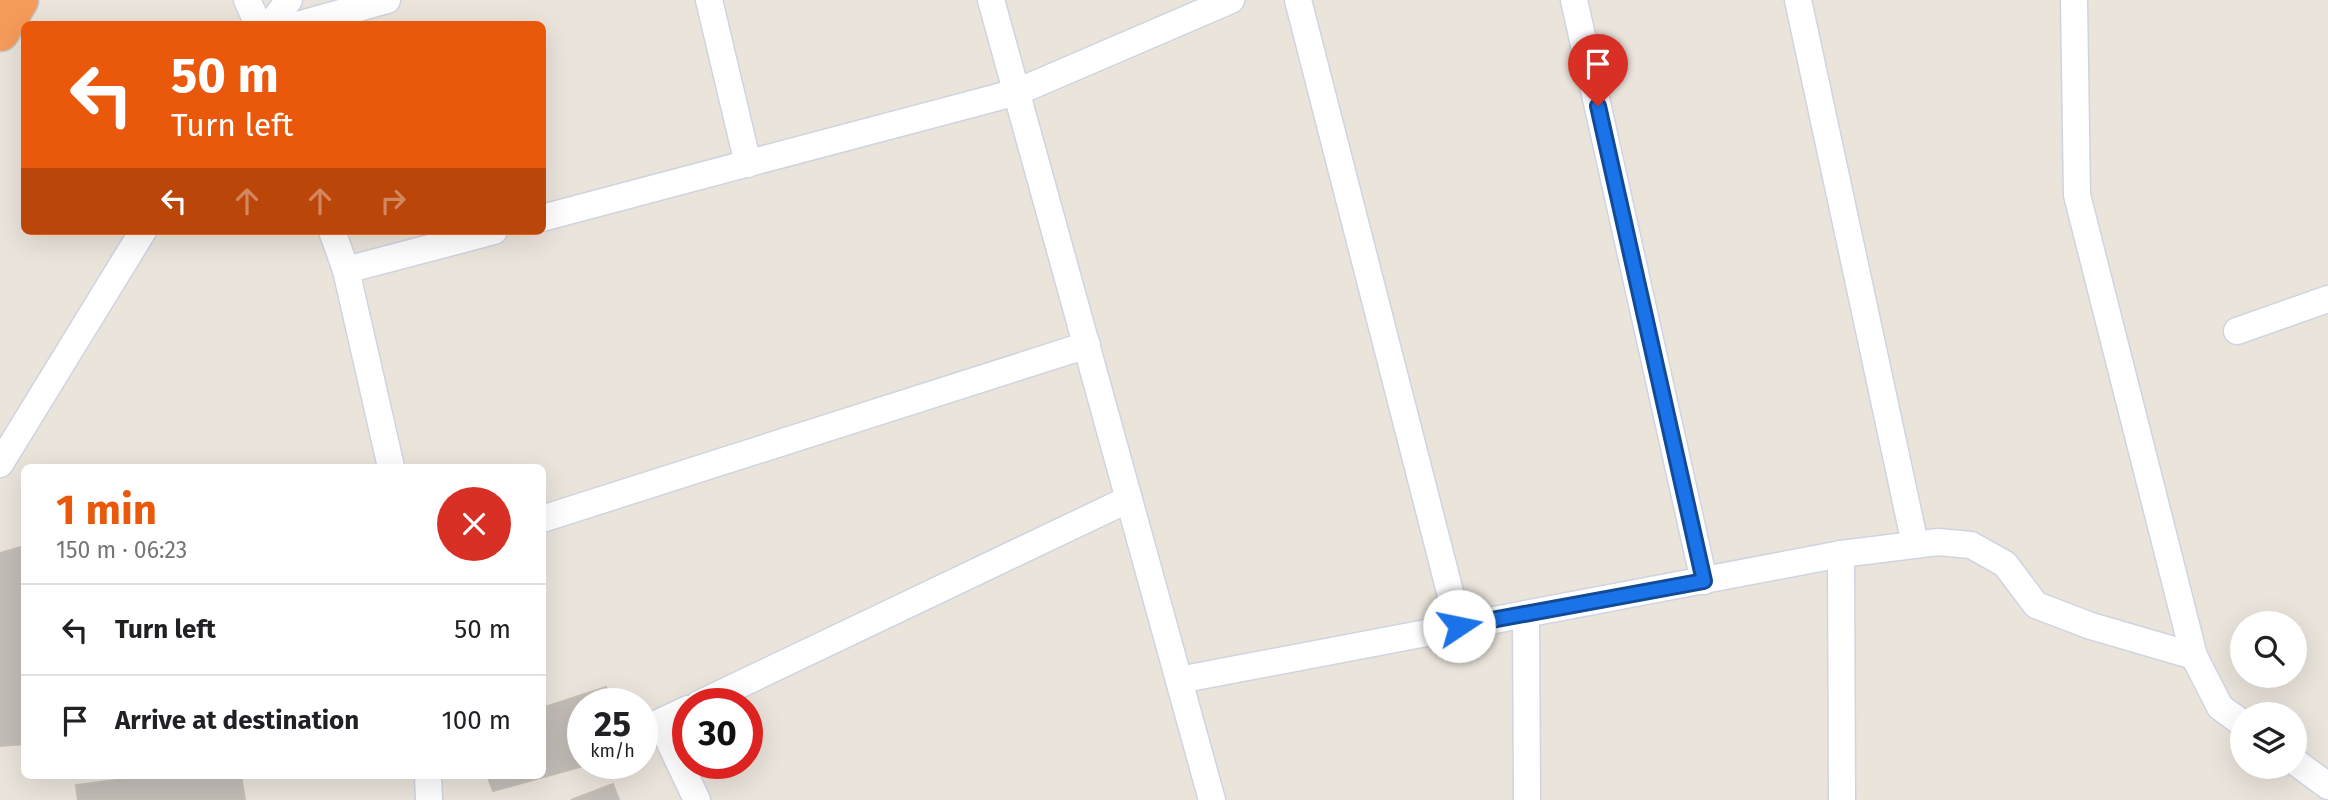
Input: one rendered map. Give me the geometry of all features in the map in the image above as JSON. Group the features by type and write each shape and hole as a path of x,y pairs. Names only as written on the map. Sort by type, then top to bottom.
{"highway":[{"path":"0,32 19,0"}],"street":[{"path":"247,0 257,21"},
{"path":"273,21 289,0"},
{"path":"313,21 387,0"},
{"path":"709,0 748,164"},
{"path":"991,0 1212,800"},
{"path":"546,217 1017,92 1231,0"},
{"path":"1298,0 1459,626"},
{"path":"1574,0 1704,581"},
{"path":"1798,0 1914,544"},
{"path":"2074,0 2077,195 2194,656 2220,707 2230,714"},
{"path":"0,464 141,235"},
{"path":"333,235 346,270 390,464"},
{"path":"346,270 479,235"},
{"path":"2238,331 2328,299"},
{"path":"546,518 1087,345"},
{"path":"733,688 1129,499"},
{"path":"1179,680 1841,554 1938,542 1971,545 2005,564 2036,605 2091,625 2194,656"},
{"path":"1841,554 1843,800"},
{"path":"1526,614 1527,800"},
{"path":"672,716 660,722 672,747"},
{"path":"2307,771 2328,786"},
{"path":"428,779 429,800"},
{"path":"687,779 697,800"}],"building":[{"path":"21,547 21,744 0,746 0,553"},
{"path":"567,700 567,770 546,776 546,707"},
{"path":"123,779 242,779 245,800 78,800 76,785"},
{"path":"488,779 536,779 493,791"},
{"path":"613,784 619,800 571,800"}],"route":[{"path":"1459,626 1704,581 1598,106"}]}
